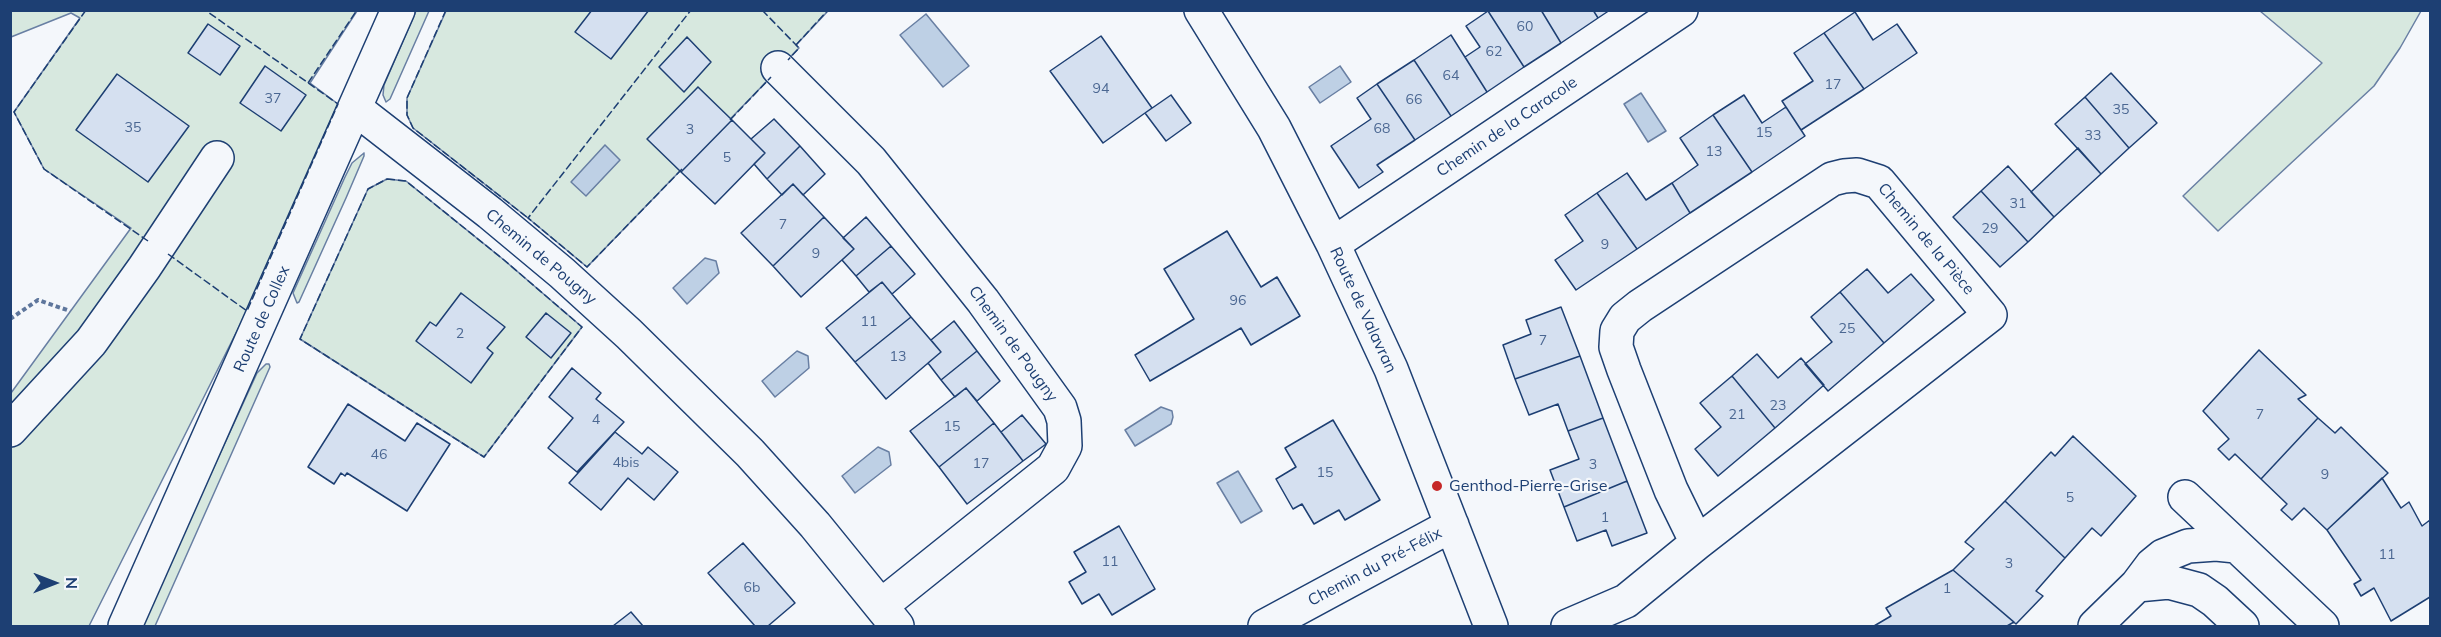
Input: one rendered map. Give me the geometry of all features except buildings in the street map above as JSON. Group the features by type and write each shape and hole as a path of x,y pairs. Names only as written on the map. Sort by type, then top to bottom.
{"street":[{"name":"Route de Collex","path":"125,627 398,10"},
{"name":"Route de Valavran","path":"1201,10 1274,128 1333,244 1391,369 1491,627"},
{"name":"Chemin de la Caracole","path":"1333,244 1681,10"},
{"name":"Chemin de Pougny","path":"356,109 508,228 629,334 750,453 815,525 890,616 1053,468 1065,446 1064,421 1059,408 983,301 871,161 778,68"},
{"path":"10,430 91,342 217,158"},
{"name":"Chemin de la Pièce","path":"1568,627 1626,602 1697,543 1990,315 1879,182 1857,175 1832,179 1640,306 1625,318 1617,331 1617,347 1624,370 1671,490 1697,543"},
{"path":"2185,497 2322,627"},
{"name":"Chemin du Pré-Félix","path":"1265,627 1452,525"},
{"path":"2095,627 2152,565 2175,550 2200,545 2236,546"},
{"path":"2129,592 2169,582 2199,590 2241,627"}],"path":[{"path":"10,319 38,300 104,324"}],"shaded area":[{"path":"11,11 357,11 310,83 338,104 247,311 89,626 11,626 11,393 131,228 44,169 14,112 80,18 71,13 11,37"},
{"path":"416,11 429,11 390,99 386,102 383,95 384,85"},
{"path":"446,11 828,11 796,45 799,48 587,267 413,128 407,115 407,98"},
{"path":"2260,11 2421,11 2400,48 2374,86 2218,231 2183,196 2322,63"},
{"path":"364,153 346,198 297,303 293,293 352,163"},
{"path":"387,179 406,181 582,327 484,457 300,339 368,189"},
{"path":"266,364 270,367 155,626 141,626 257,373"}],"water":[{"path":"926,14 969,66 943,87 900,35"},
{"path":"1340,66 1351,82 1320,103 1309,87"},
{"path":"1641,93 1666,131 1648,142 1624,104"},
{"path":"605,145 620,160 586,196 571,182"},
{"path":"705,258 716,261 719,273 687,304 673,288"},
{"path":"797,351 808,356 809,368 775,397 762,381"},
{"path":"1161,407 1172,411 1171,424 1135,446 1125,430"},
{"path":"878,447 889,452 891,465 855,493 842,476"},
{"path":"1238,471 1262,511 1241,523 1217,483"}],"fence":[{"path":"86,10 14,112 44,169 148,241"},
{"path":"168,254 247,311 338,104 205,10"},
{"path":"308,83 357,10"},
{"path":"446,10 407,98 407,115 413,128 528,218 530,216"},
{"path":"682,169 587,267 528,218 691,10"},
{"path":"762,10 799,48 788,60"},
{"path":"796,45 828,10"},
{"path":"730,120 771,77"},
{"path":"387,179 406,181 582,327 484,457 300,339 368,189 387,179"}],"place":[{"name":"Genthod-Pierre-Grise","path":"1437,486"}]}
